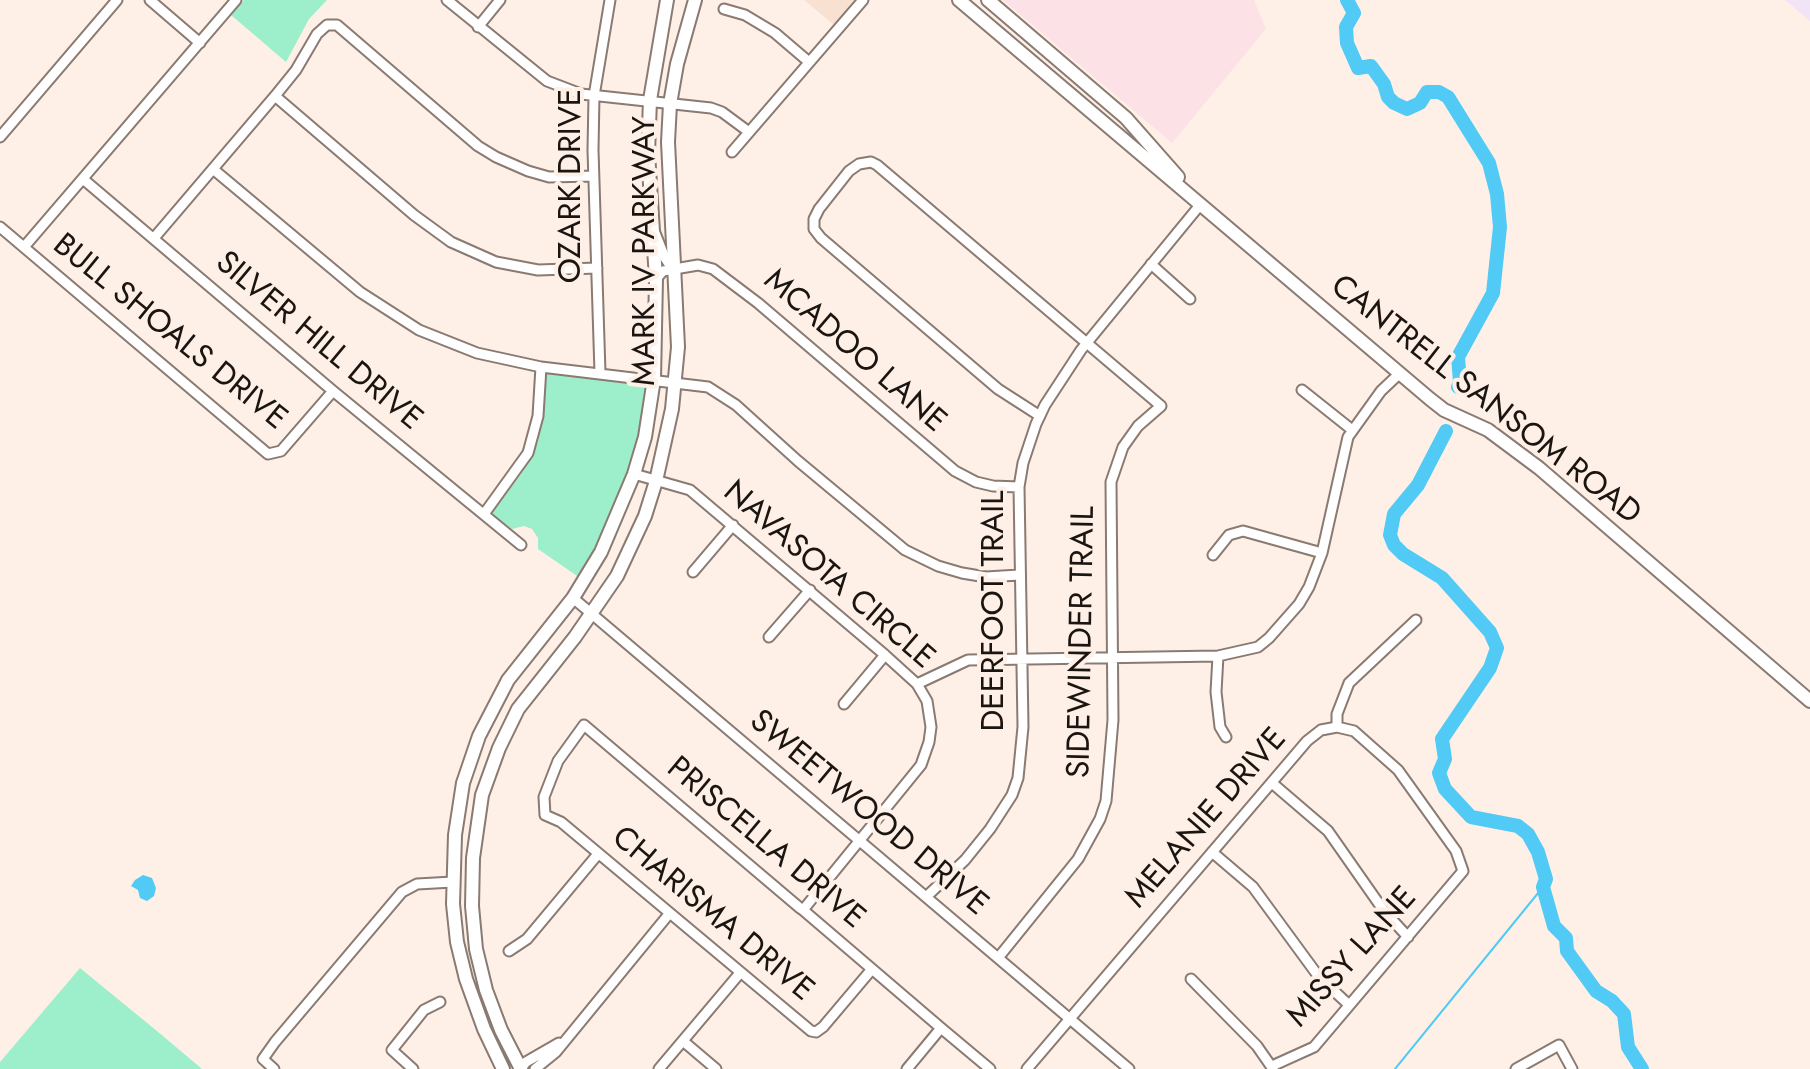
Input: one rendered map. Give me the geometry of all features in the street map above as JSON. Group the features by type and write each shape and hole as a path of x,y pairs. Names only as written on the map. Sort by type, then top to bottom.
{"main road":[{"name":"MARK IV PARKWAY","path":"503,1069 484,1029 457,942 453,882 455,835 463,783 479,736 508,680 573,598 601,552 634,474 645,437 654,379 656,279 648,153 650,100 667,0"},
{"name":"MARK IV PARKWAY","path":"521,1069 501,1030 486,990 476,949 472,906 473,858 482,795 499,748 518,709 617,576 645,516 656,481 675,382 678,347 668,142 670,104 677,64 695,0"},
{"name":"CANTRELL SANSOM ROAD","path":"959,0 1444,410 1488,430 1539,468 1810,701"},
{"name":"CANTRELL SANSOM ROAD","path":"990,2 1120,113 1147,140 1200,205"},
{"path":"980,17 990,2"},
{"path":"1109,127 1120,113"}],"street":[{"path":"0,137 117,0"},
{"path":"150,0 200,43"},
{"path":"24,247 236,0"},
{"path":"447,0 547,81 581,94 711,108 722,112 749,132"},
{"path":"478,27 500,0"},
{"name":"OZARK DRIVE","path":"600,373 593,176 594,96 610,0"},
{"path":"732,152 863,0"},
{"path":"724,9 745,15 775,33 809,62"},
{"path":"154,238 275,96 296,70 317,34 327,25 337,25 478,146 496,157 549,177 593,176"},
{"path":"275,96 414,215 451,242 496,262 538,270 597,268"},
{"path":"1040,416 998,389 821,238 814,229 814,219 837,186 859,164 871,162 1086,344"},
{"path":"213,169 360,292 419,330 477,353 541,367 708,387 728,399 905,550 962,573 986,577 1019,575"},
{"name":"SILVER HILL DRIVE","path":"83,179 521,545"},
{"name":"DEERFOOT TRAIL","path":"926,897 965,860 990,829 1012,795 1020,763 1023,727 1019,487 1023,463 1040,416 1086,344 1200,205"},
{"path":"653,226 665,258 674,271"},
{"name":"BULL SHOALS DRIVE","path":"0,227 268,454 281,451 333,391"},
{"path":"1151,264 1190,299"},
{"name":"MCADOO LANE","path":"656,279 663,271 698,265 727,277 955,471 976,482 1019,487"},
{"name":"SIDEWINDER TRAIL","path":"998,958 1070,870 1100,819 1110,781 1113,657 1111,482 1123,447 1138,426 1161,406 1086,344"},
{"path":"484,514 518,469 531,444 538,416 541,367"},
{"path":"917,684 968,660 1218,656 1251,650 1269,638 1299,604 1318,567 1351,429 1381,391 1400,373"},
{"path":"1302,390 1351,429"},
{"name":"NAVASOTA CIRCLE","path":"634,474 690,490 917,684 930,714 931,727 921,765 803,910"},
{"path":"693,572 733,525"},
{"path":"1213,555 1229,535 1243,531 1322,553"},
{"path":"769,637 810,590"},
{"name":"SWEETWOOD DRIVE","path":"573,598 1129,1069"},
{"path":"1337,727 1337,714 1349,683 1416,620"},
{"path":"844,704 885,655"},
{"path":"1218,656 1216,692 1220,727 1226,737"},
{"name":"PRISCELLA DRIVE","path":"545,815 544,797 558,761 584,725 990,1069"},
{"name":"MELANIE DRIVE","path":"1027,1069 1307,741 1321,730 1337,727 1354,731 1398,770 1456,851 1463,871"},
{"path":"1272,783 1328,831 1384,911 1408,937"},
{"name":"CHARISMA DRIVE","path":"545,815 561,822 811,1031 816,1032 872,969"},
{"path":"1212,852 1253,887 1319,977 1348,1004"},
{"path":"509,951 527,939 598,854"},
{"name":"MISSY LANE","path":"1272,1068 1314,1047 1463,871"},
{"path":"274,1069 263,1059 402,892 417,884 453,882"},
{"path":"535,1069 551,1057 669,914"},
{"path":"659,1069 740,973"},
{"path":"1191,979 1257,1046 1272,1068"},
{"path":"413,1069 392,1050 424,1010 440,1002"},
{"path":"907,1069 941,1028"},
{"path":"521,1069 526,1062 566,1039"},
{"path":"683,1041 716,1069"},
{"path":"1516,1069 1559,1045 1572,1069"}],"shaded area":[{"path":"804,0 854,0 834,25"},
{"path":"1003,0 1254,0 1266,29 1172,143"},
{"path":"1785,0 1810,0 1810,21"}],"green space":[{"path":"244,0 327,0 309,19 286,62 231,15"},
{"path":"545,373 646,385 638,438 624,486 602,539 580,578 538,549 538,538 532,529 524,526 512,529 491,514 521,474 538,442"},
{"path":"80,968 202,1069 0,1069 0,1062"}],"water":[{"path":"143,875 152,878 156,888 154,896 147,901 140,898 138,890 131,886"}],"waterway":[{"path":"1347,0 1354,13 1346,27 1347,43 1358,68 1371,66 1384,84 1388,97 1407,109 1420,103 1427,92 1439,92 1448,97 1489,163 1497,194 1500,227 1493,293 1458,357 1458,387"},
{"path":"1446,431 1418,485 1394,514 1390,535 1403,554 1442,578 1490,632 1497,648 1490,668 1442,739 1445,759 1439,773 1445,789 1471,817 1518,826 1528,834 1538,852 1546,879 1543,887 1554,926 1566,938 1567,951 1596,991 1612,1001 1624,1014 1628,1047 1642,1069"},
{"path":"1395,1069 1543,887"}]}
